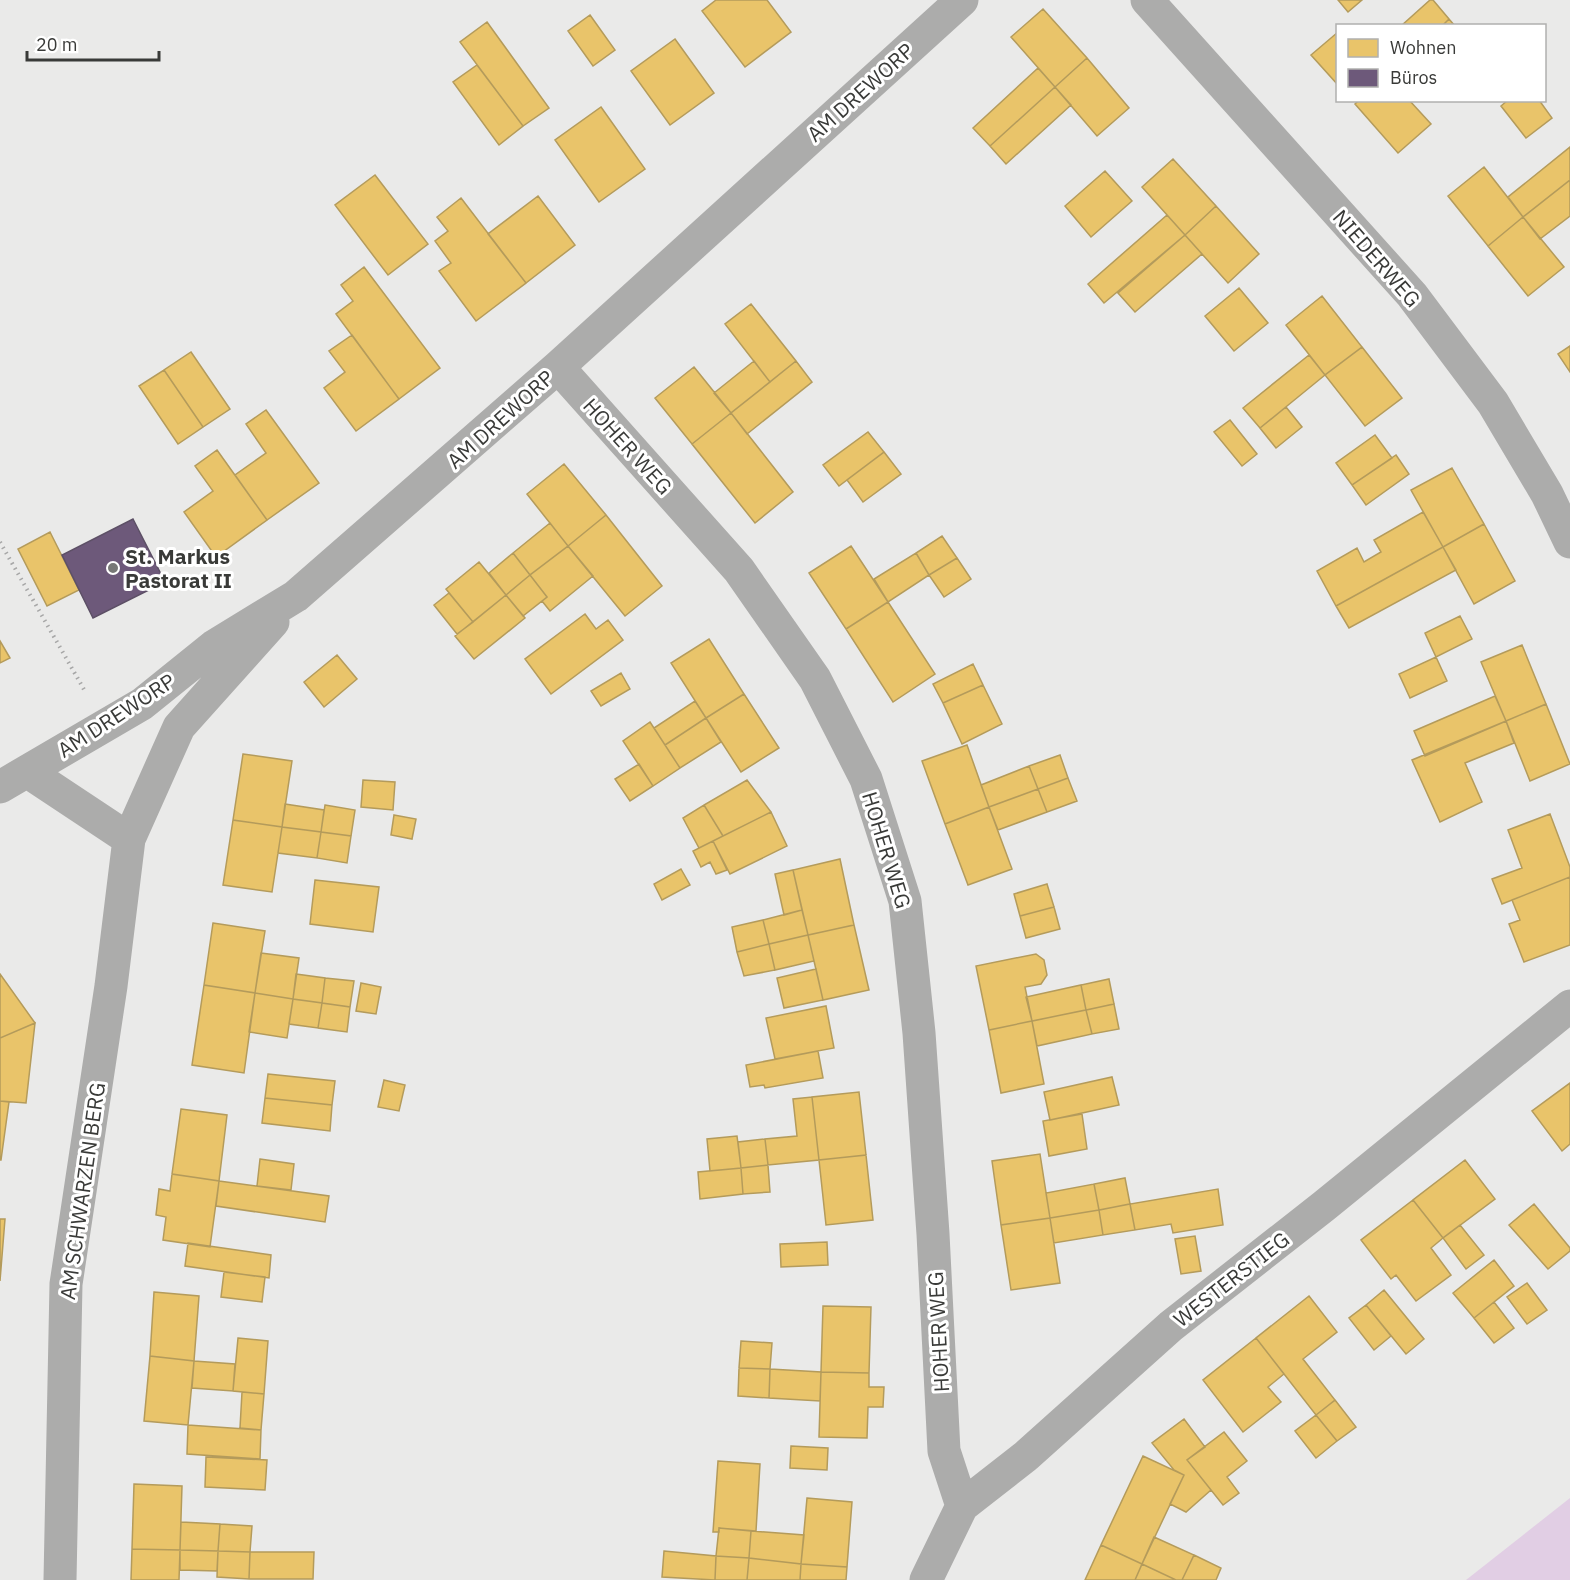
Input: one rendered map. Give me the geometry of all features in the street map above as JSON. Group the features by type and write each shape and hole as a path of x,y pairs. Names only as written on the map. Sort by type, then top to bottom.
{"street":[{"name":"AM DREWORP","path":"0,787 142,704 214,646 296,596 558,367 962,0"},
{"name":"NIEDERWEG","path":"1147,0 1412,295 1493,403 1548,494 1570,542"},
{"name":"HOHER WEG","path":"558,367 739,570 815,679 866,779 905,902 919,1033 933,1234 944,1451 962,1506"},
{"name":"AM SCHWARZEN BERG","path":"60,1580 66,1284 110,997 129,839 179,727 296,596"},
{"path":"28,772 129,839"},
{"name":"WESTERSTIEG","path":"926,1580 962,1506 1026,1456 1171,1326 1324,1206 1570,1006"}],"path":[{"path":"0,542 80,681 103,727"}],"shaded area":[{"path":"1570,1498 1570,1580 1466,1580"}],"building: Wohnen":[{"path":"716,0 767,0 791,32 745,67 702,11"},
{"path":"1338,0 1362,0 1348,12"},
{"path":"1430,0 1433,0 1449,19 1444,24 1403,24"},
{"path":"1043,9 1087,58 1055,87 1011,37"},
{"path":"590,15 615,50 593,66 568,31"},
{"path":"1449,19 1453,24 1444,24"},
{"path":"487,22 549,108 523,126 460,42"},
{"path":"1336,34 1336,83 1311,55"},
{"path":"675,39 714,93 670,125 631,71"},
{"path":"1087,58 1129,108 1097,136 1055,87"},
{"path":"477,65 523,126 499,145 453,82"},
{"path":"1038,68 1055,87 990,146 973,128"},
{"path":"1055,87 1071,105 1006,164 990,146"},
{"path":"1357,102 1411,102 1431,124 1398,153 1355,104"},
{"path":"1506,102 1540,102 1552,118 1526,138 1501,106"},
{"path":"601,107 645,169 599,202 555,140"},
{"path":"1570,147 1570,180 1523,217 1508,197"},
{"path":"1173,159 1216,206 1185,235 1142,187"},
{"path":"1484,167 1523,217 1488,246 1448,196"},
{"path":"1105,171 1132,201 1091,237 1065,206"},
{"path":"375,175 428,244 388,275 335,205"},
{"path":"1570,180 1570,216 1540,239 1523,217"},
{"path":"538,196 575,245 526,283 488,234"},
{"path":"461,198 526,283 476,321 439,271 451,263 435,241 448,231 437,217"},
{"path":"1216,206 1259,254 1228,283 1185,235"},
{"path":"1167,215 1185,235 1104,303 1088,284"},
{"path":"1523,217 1564,267 1528,296 1488,246"},
{"path":"1185,235 1202,254 1135,312 1118,293"},
{"path":"364,267 440,368 399,399 336,314 353,301 341,285"},
{"path":"1239,288 1268,323 1234,351 1205,316"},
{"path":"1322,296 1362,347 1325,375 1286,325"},
{"path":"751,304 796,361 770,382 725,324"},
{"path":"352,335 399,399 356,431 324,388 345,372 329,351"},
{"path":"1570,346 1570,372 1558,354"},
{"path":"1362,347 1402,398 1365,426 1325,375"},
{"path":"191,352 230,409 203,427 164,370"},
{"path":"1309,355 1325,375 1260,428 1243,408"},
{"path":"754,361 770,382 731,413 714,393"},
{"path":"796,361 812,382 747,434 731,413"},
{"path":"694,367 731,413 692,444 655,398"},
{"path":"164,370 203,427 178,444 139,386"},
{"path":"1286,407 1302,427 1276,448 1260,428"},
{"path":"266,410 319,483 267,520 235,475 266,453 246,424"},
{"path":"731,413 793,492 755,523 692,444"},
{"path":"1230,420 1257,454 1242,466 1214,432"},
{"path":"868,432 884,452 839,486 823,465"},
{"path":"1375,435 1392,458 1352,485 1336,463"},
{"path":"217,450 267,520 216,557 184,512 213,491 195,466"},
{"path":"884,452 901,474 863,502 847,480"},
{"path":"1396,455 1409,474 1366,505 1352,485"},
{"path":"564,464 606,515 568,546 527,494"},
{"path":"1452,468 1484,524 1443,547 1411,490"},
{"path":"1423,512 1443,547 1336,606 1317,571 1357,548 1364,562 1381,552 1374,540"},
{"path":"606,515 662,586 625,616 568,546"},
{"path":"550,523 568,546 530,575 513,553"},
{"path":"1484,524 1515,581 1474,604 1443,547"},
{"path":"50,532 79,590 47,606 18,549"},
{"path":"942,536 957,558 929,575 916,553"},
{"path":"568,546 593,576 550,611 542,601 547,597 530,575"},
{"path":"851,546 888,602 846,629 809,573"},
{"path":"1443,547 1456,570 1349,628 1336,606"},
{"path":"513,553 530,575 506,595 489,573"},
{"path":"916,553 929,575 888,602 874,579"},
{"path":"957,558 971,579 944,597 929,575"},
{"path":"479,562 506,595 473,622 446,589"},
{"path":"530,575 547,597 523,616 506,595"},
{"path":"449,593 473,622 457,634 434,605"},
{"path":"506,595 525,618 474,659 455,636"},
{"path":"888,602 935,674 893,702 846,629"},
{"path":"585,614 596,629 608,620 623,640 551,694 525,659"},
{"path":"1460,616 1472,639 1436,657 1425,633"},
{"path":"709,639 744,694 706,718 671,663"},
{"path":"0,641 10,658 0,663"},
{"path":"1522,645 1546,704 1506,721 1481,662"},
{"path":"337,655 357,679 324,707 304,682"},
{"path":"1436,657 1447,681 1410,698 1399,674"},
{"path":"973,664 983,685 943,703 933,684"},
{"path":"621,673 630,689 601,706 591,691"},
{"path":"983,685 1002,724 962,744 943,703"},
{"path":"744,694 779,748 741,772 706,718"},
{"path":"1495,696 1506,721 1425,756 1414,731"},
{"path":"695,701 706,718 665,745 654,728"},
{"path":"1546,704 1570,764 1530,781 1506,721"},
{"path":"706,718 721,742 680,768 665,745"},
{"path":"1506,721 1514,743 1465,763 1482,802 1440,822 1412,760"},
{"path":"650,722 680,768 653,786 623,741"},
{"path":"967,745 989,807 945,824 922,761"},
{"path":"243,754 292,761 282,827 233,820"},
{"path":"1060,755 1068,778 1038,789 1029,766"},
{"path":"639,764 653,786 630,801 615,779"},
{"path":"1029,766 1038,789 989,807 981,785"},
{"path":"1068,778 1077,801 1047,812 1038,789"},
{"path":"363,780 395,782 393,810 361,807"},
{"path":"747,780 771,812 723,836 704,805"},
{"path":"1038,789 1047,812 998,830 989,807"},
{"path":"285,804 324,810 321,832 282,827"},
{"path":"325,805 355,810 351,836 321,832"},
{"path":"704,805 723,836 699,848 683,818"},
{"path":"989,807 1012,869 968,885 945,824"},
{"path":"771,812 787,846 730,874 713,841"},
{"path":"1550,814 1570,867 1570,877 1502,904 1492,879 1522,868 1508,830"},
{"path":"394,815 416,819 412,839 391,835"},
{"path":"233,820 282,827 272,892 223,885"},
{"path":"282,827 321,832 317,858 278,853"},
{"path":"321,832 351,836 347,863 317,858"},
{"path":"713,841 727,870 716,874 710,862 701,867 693,851"},
{"path":"840,859 854,925 808,935 793,870"},
{"path":"681,869 690,885 662,900 654,884"},
{"path":"793,870 802,910 784,915 775,874"},
{"path":"1570,877 1570,945 1524,962 1509,924 1520,920 1512,900"},
{"path":"315,880 379,887 373,932 310,924"},
{"path":"1047,884 1054,907 1020,916 1014,894"},
{"path":"1054,907 1060,929 1026,938 1020,916"},
{"path":"802,910 808,935 769,944 763,920"},
{"path":"763,920 769,944 737,952 732,927"},
{"path":"213,923 265,931 255,993 204,985"},
{"path":"854,925 869,990 823,1000 808,935"},
{"path":"808,935 814,961 775,970 769,944"},
{"path":"769,944 775,970 744,976 737,952"},
{"path":"261,953 299,958 293,999 255,993"},
{"path":"1036,954 1044,960 1047,975 1041,984 1025,987 1032,1021 989,1030 976,966"},
{"path":"816,969 823,1000 784,1008 777,978"},
{"path":"0,974 35,1023 0,1038"},
{"path":"296,974 325,978 322,1003 293,999"},
{"path":"325,978 354,981 350,1007 322,1003"},
{"path":"1109,979 1114,1004 1086,1010 1081,985"},
{"path":"361,983 381,987 376,1014 356,1011"},
{"path":"204,985 255,993 244,1073 192,1065"},
{"path":"1081,985 1086,1010 1032,1021 1026,997"},
{"path":"255,993 293,999 287,1038 249,1032"},
{"path":"293,999 322,1003 318,1028 289,1024"},
{"path":"322,1003 350,1007 347,1032 318,1028"},
{"path":"1114,1004 1119,1029 1092,1034 1086,1010"},
{"path":"826,1006 834,1048 775,1059 766,1018"},
{"path":"1086,1010 1092,1034 1037,1046 1032,1021"},
{"path":"1032,1021 1044,1084 1001,1093 989,1030"},
{"path":"35,1023 26,1103 0,1101 0,1038"},
{"path":"818,1051 823,1078 765,1088 764,1085 750,1087 746,1065"},
{"path":"268,1074 335,1081 332,1105 265,1098"},
{"path":"1112,1077 1119,1105 1050,1120 1044,1092"},
{"path":"384,1080 405,1085 399,1111 378,1107"},
{"path":"1570,1083 1570,1144 1562,1151 1532,1111"},
{"path":"859,1092 866,1155 819,1160 812,1097"},
{"path":"812,1097 819,1160 768,1165 765,1139 797,1136 793,1099"},
{"path":"265,1098 332,1105 330,1131 262,1123"},
{"path":"0,1101 9,1102 1,1160 0,1160"},
{"path":"181,1109 227,1115 219,1181 172,1174"},
{"path":"1082,1114 1087,1149 1049,1156 1043,1121"},
{"path":"737,1136 741,1168 710,1171 707,1139"},
{"path":"765,1139 768,1165 741,1168 738,1142"},
{"path":"1040,1154 1050,1218 1001,1225 992,1161"},
{"path":"866,1155 873,1220 826,1225 819,1160"},
{"path":"260,1159 294,1164 291,1190 257,1186"},
{"path":"1465,1160 1495,1199 1443,1238 1413,1200"},
{"path":"768,1165 770,1192 743,1194 741,1168"},
{"path":"741,1168 743,1194 700,1199 698,1172"},
{"path":"172,1174 219,1181 210,1247 163,1240 166,1217 156,1215 159,1189 170,1191"},
{"path":"1125,1178 1130,1204 1099,1210 1094,1184"},
{"path":"219,1181 329,1196 325,1222 216,1206"},
{"path":"1094,1184 1099,1210 1050,1218 1046,1193"},
{"path":"1218,1189 1223,1225 1173,1233 1171,1224 1135,1230 1130,1204"},
{"path":"1413,1200 1443,1238 1431,1248 1451,1275 1416,1301 1396,1275 1391,1279 1361,1240"},
{"path":"1130,1204 1135,1230 1103,1235 1099,1210"},
{"path":"1534,1204 1570,1248 1570,1251 1548,1269 1509,1225"},
{"path":"1099,1210 1103,1235 1054,1243 1050,1218"},
{"path":"1050,1218 1060,1283 1011,1290 1001,1225"},
{"path":"0,1219 5,1219 0,1281"},
{"path":"1460,1225 1484,1255 1466,1269 1443,1238"},
{"path":"1195,1236 1201,1271 1181,1274 1175,1239"},
{"path":"827,1242 828,1265 781,1267 780,1244"},
{"path":"188,1243 271,1255 269,1278 185,1266"},
{"path":"1494,1260 1514,1286 1474,1318 1453,1293"},
{"path":"224,1272 265,1277 262,1302 221,1297"},
{"path":"1527,1283 1547,1310 1527,1324 1507,1297"},
{"path":"1384,1290 1424,1339 1406,1354 1366,1305"},
{"path":"154,1292 199,1296 194,1361 150,1356"},
{"path":"1309,1296 1337,1332 1303,1359 1335,1400 1316,1415 1256,1338"},
{"path":"1494,1302 1514,1328 1494,1343 1474,1318"},
{"path":"1366,1305 1391,1336 1374,1350 1349,1318"},
{"path":"823,1306 871,1307 869,1373 821,1372"},
{"path":"238,1338 268,1341 264,1394 233,1391"},
{"path":"1256,1338 1284,1374 1268,1387 1281,1402 1243,1432 1203,1380"},
{"path":"741,1341 772,1343 770,1369 739,1368"},
{"path":"150,1356 194,1361 188,1425 144,1421"},
{"path":"194,1361 235,1364 233,1391 192,1388"},
{"path":"739,1368 770,1369 769,1398 738,1396"},
{"path":"770,1369 821,1372 820,1401 769,1398"},
{"path":"821,1372 869,1373 869,1387 884,1387 883,1407 868,1407 867,1438 819,1437"},
{"path":"242,1392 264,1394 261,1430 240,1428"},
{"path":"1335,1400 1356,1427 1337,1441 1316,1415"},
{"path":"1316,1415 1337,1441 1316,1458 1295,1431"},
{"path":"1184,1419 1205,1447 1187,1460 1211,1490 1186,1512 1170,1504 1184,1475 1174,1470 1152,1443"},
{"path":"188,1425 261,1430 260,1459 187,1454"},
{"path":"1224,1432 1247,1461 1227,1477 1239,1493 1223,1505 1187,1460"},
{"path":"791,1446 828,1448 827,1470 790,1468"},
{"path":"1143,1456 1184,1475 1142,1564 1101,1545"},
{"path":"206,1457 267,1460 265,1490 205,1487"},
{"path":"718,1461 760,1464 756,1531 719,1528 719,1532 713,1532"},
{"path":"134,1484 182,1486 180,1550 132,1549"},
{"path":"807,1498 852,1502 847,1567 801,1564"},
{"path":"181,1522 220,1524 218,1551 180,1550"},
{"path":"220,1524 252,1526 250,1552 218,1551"},
{"path":"719,1528 751,1531 749,1558 716,1556"},
{"path":"751,1531 804,1535 801,1564 749,1558"},
{"path":"1154,1537 1194,1555 1182,1580 1176,1580 1142,1564"},
{"path":"1101,1545 1142,1564 1135,1580 1085,1580"},
{"path":"132,1549 180,1550 179,1580 131,1580"},
{"path":"180,1550 218,1551 217,1571 180,1570"},
{"path":"218,1551 250,1552 249,1579 217,1577"},
{"path":"664,1551 716,1556 715,1580 662,1577"},
{"path":"250,1552 314,1552 313,1579 249,1579"},
{"path":"1194,1555 1221,1568 1216,1580 1182,1580"},
{"path":"716,1556 749,1558 747,1580 715,1580"},
{"path":"749,1558 801,1564 800,1580 747,1580"},
{"path":"801,1564 847,1567 846,1580 800,1580"},
{"path":"1142,1564 1176,1580 1135,1580"}],"building: Büros":[{"name":"St. Markus Pastorat II","path":"133,519 165,582 93,618 62,555"}],"place":[{"name":"St. Markus Pastorat II","path":"113,568"}]}
